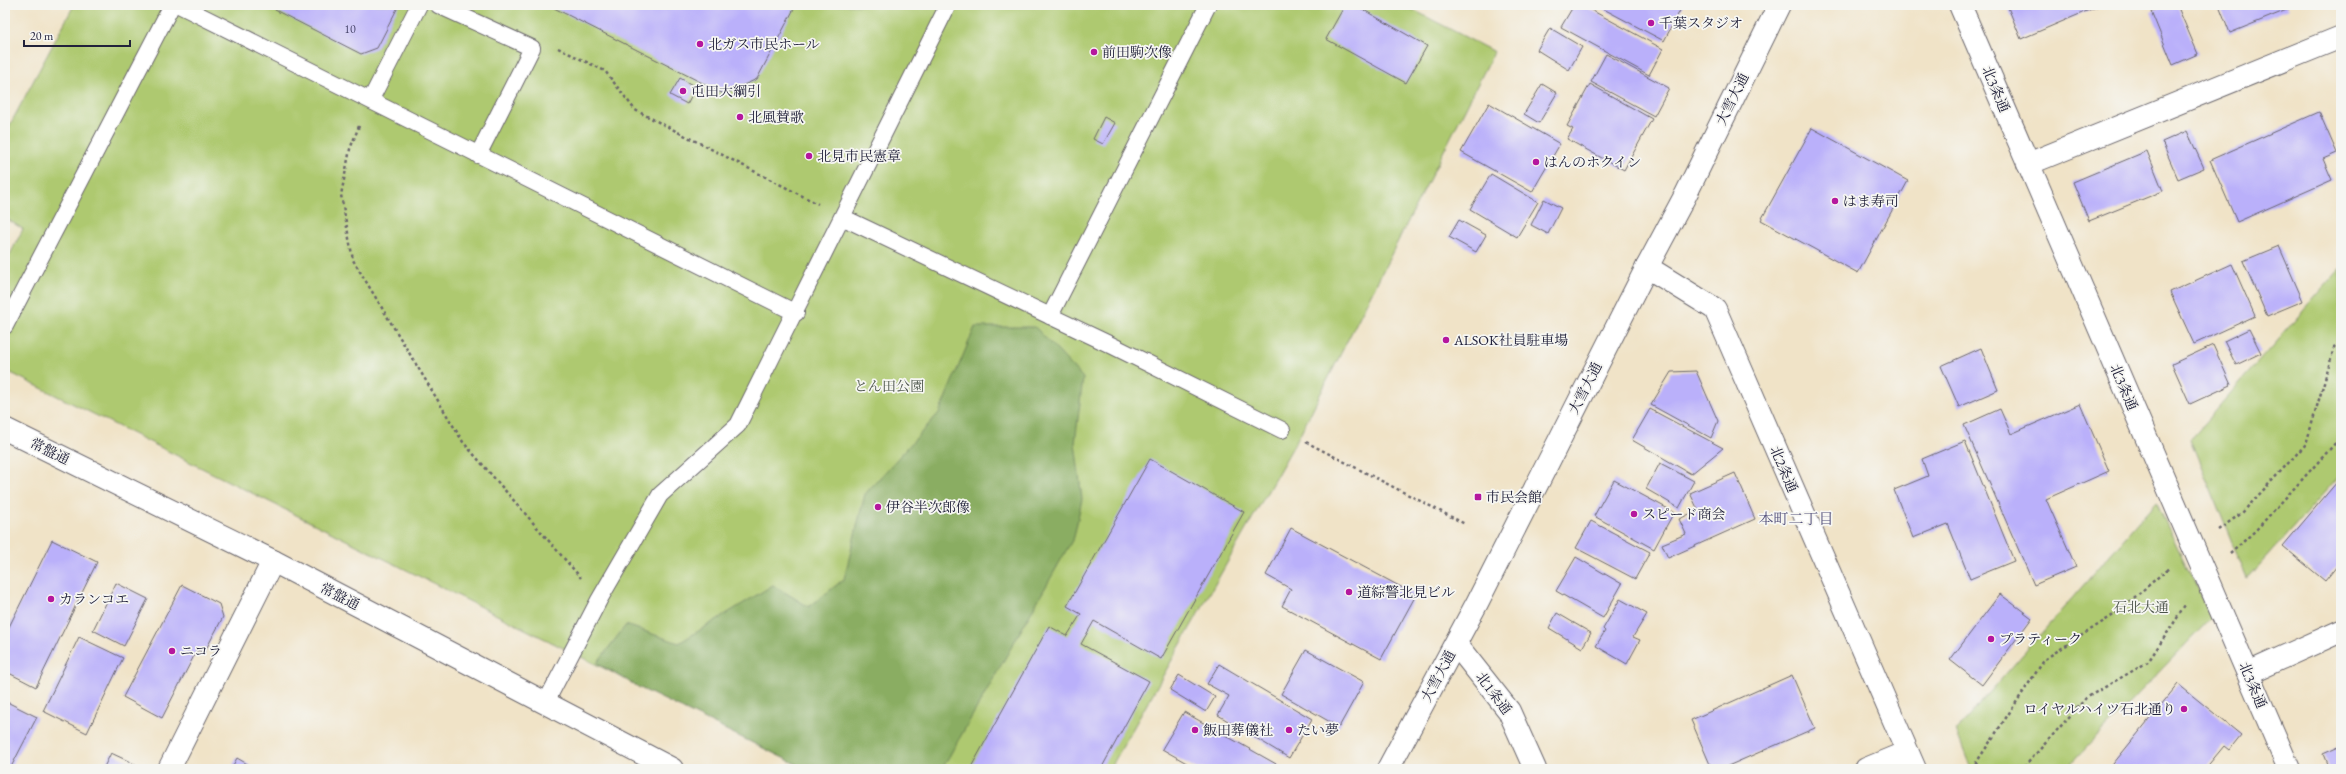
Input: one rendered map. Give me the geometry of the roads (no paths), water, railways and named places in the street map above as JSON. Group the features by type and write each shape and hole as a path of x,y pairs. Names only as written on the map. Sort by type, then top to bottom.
{"main road":[{"name":"北3条通","path":"1960,5 2289,769"},
{"name":"大雪大通","path":"1388,769 1456,644 1647,267 1685,196 1776,6"},
{"path":"2028,164 2341,37"},
{"name":"北2条通","path":"1647,267 1715,309 1911,760"},
{"name":"常盤通","path":"5,429 273,561 672,769"},
{"path":"169,769 273,561"},
{"path":"2248,673 2341,632"},
{"name":"北1条通","path":"1456,644 1509,711 1535,769"},
{"path":"1866,769 1911,760"}],"lane":[{"path":"5,326 172,5"},
{"path":"179,5 371,99 478,155 796,313"},
{"path":"371,99 419,5"},
{"path":"438,5 532,48 478,155"},
{"path":"546,702 599,600 660,496 738,425 844,218 948,5"},
{"path":"1050,316 1208,5"},
{"path":"844,218 1050,316 1282,430"}],"place":[{"name":"千葉スタジオ","path":"1651,23"},
{"name":"北ガス市民ホール","path":"700,44"},
{"name":"前田駒次像","path":"1094,52"},
{"name":"屯田大綱引","path":"683,91"},
{"name":"北風賛歌","path":"740,117"},
{"name":"北見市民憲章","path":"809,156"},
{"name":"はんのホクイン","path":"1536,162"},
{"name":"はま寿司","path":"1835,201"},
{"name":"ALSOK社員駐車場","path":"1446,340"},
{"name":"市民会館","path":"1478,497"},
{"name":"伊谷半次郎像","path":"878,507"},
{"name":"スピード商会","path":"1634,514"},
{"name":"道綜警北見ビル","path":"1349,592"},
{"name":"カランコエ","path":"51,599"},
{"name":"プラティーク","path":"1991,639"},
{"name":"ニコラ","path":"172,651"},
{"name":"ロイヤルハイツ石北通り","path":"2184,709"},
{"name":"飯田葬儀社","path":"1195,730"},
{"name":"たい夢","path":"1289,730"}],"district":[{"name":"本町二丁目","path":"1796,518"}],"park label":[{"name":"とん田公園","path":"889,386"},
{"name":"石北大通","path":"2141,607"}]}
